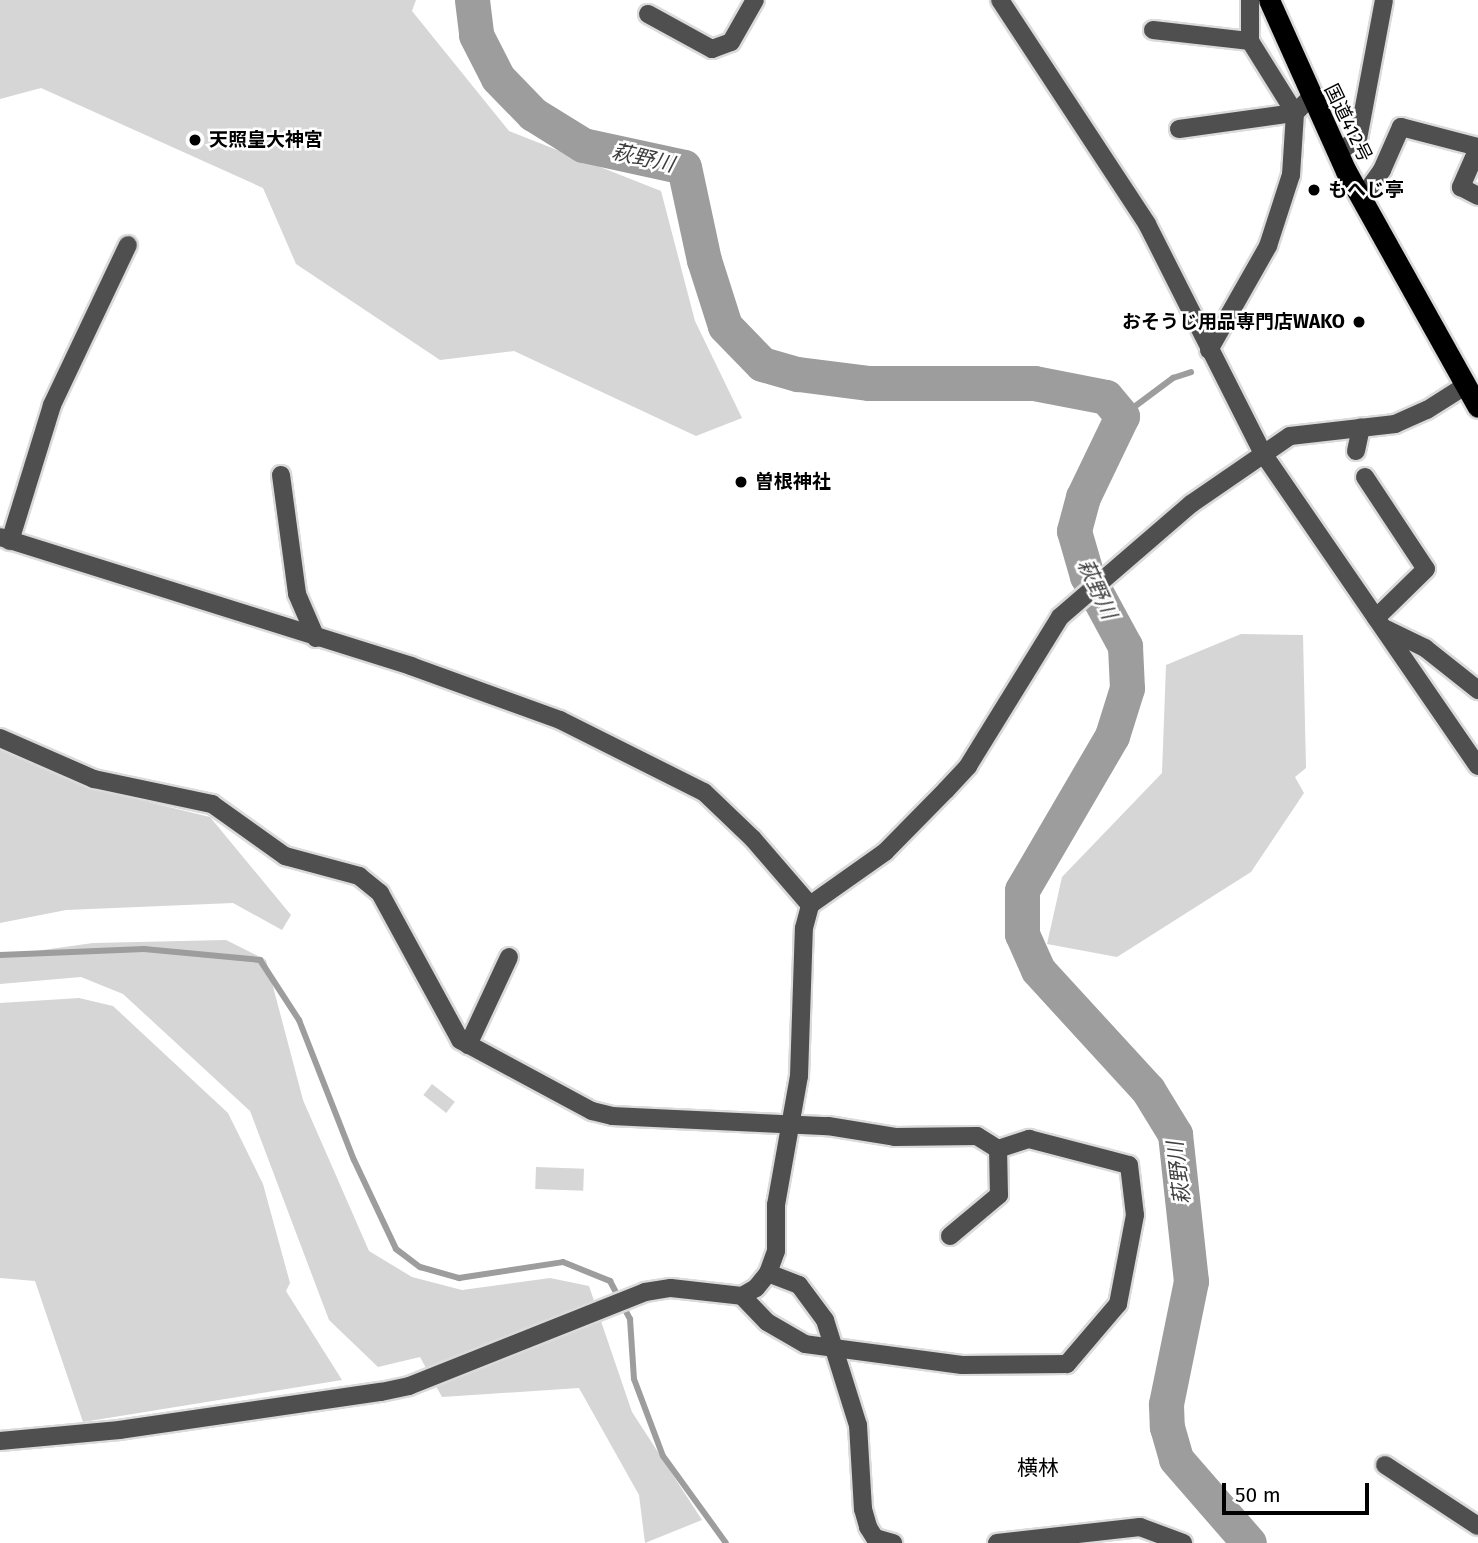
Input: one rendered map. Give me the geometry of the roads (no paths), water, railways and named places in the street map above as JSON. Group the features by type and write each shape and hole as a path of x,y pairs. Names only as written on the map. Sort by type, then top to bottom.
{"highway":[{"name":"国道412号","path":"1269,0 1302,106 1337,153 1478,407"}],"street":[{"path":"648,14 712,49 731,42 755,0"},
{"path":"1000,0 1147,224 1262,452 1478,766"},
{"path":"1209,349 1268,246 1291,175 1302,106 1250,41 1250,0"},
{"path":"1337,153 1358,139 1384,0"},
{"path":"1153,30 1250,41"},
{"path":"1179,129 1302,106"},
{"path":"1361,199 1381,170 1401,127 1478,148 1458,192 1478,195"},
{"path":"128,245 52,405 5,539 411,666 560,720 704,792 752,839 810,905"},
{"path":"742,1296 768,1273 776,1251 776,1205 793,1125 804,928 810,905 885,852 968,766 1060,617 1111,569 1262,452 1300,433 1395,424 1427,410 1465,386"},
{"path":"1356,451 1361,428"},
{"path":"281,475 298,594 316,638"},
{"path":"1365,477 1426,569 1380,623"},
{"path":"1380,623 1425,648 1478,690"},
{"path":"0,738 74,773 212,804 285,856 359,876 371,883 460,1040 592,1111 612,1116 828,1126 895,1137 978,1136 998,1149"},
{"path":"468,1045 509,957"},
{"path":"0,1441 119,1430 409,1386 632,1296 671,1287 742,1296 768,1322 805,1344 962,1365 1056,1366 1075,1358 1118,1304 1135,1215 1129,1165 1029,1139 998,1149"},
{"path":"950,1236 999,1195 998,1149"},
{"path":"768,1273 799,1285 819,1309 835,1349 858,1425 863,1509 868,1527 875,1538 893,1543"},
{"path":"1385,1465 1478,1526"},
{"path":"997,1543 1140,1527 1184,1543"}],"waterway":[{"name":"萩野川","path":"472,0 476,35 498,78 533,114 583,145 684,167 704,260 725,326 762,364 798,374 869,383 1034,383 1106,397 1122,416 1083,497 1074,531 1087,576 1125,646 1127,688 1112,736 1022,890 1022,934 1038,970 1148,1090 1175,1134 1191,1281 1166,1404 1167,1427 1176,1459 1249,1543"},
{"path":"1122,416 1173,378 1191,372"},
{"path":"0,955 144,949 260,960 299,1020 354,1160 396,1249 420,1267 459,1278 563,1262 610,1281 630,1319 634,1379 663,1456 726,1543"}],"place":[{"name":"天照皇大神宮","path":"195,140"},
{"name":"もへじ亭","path":"1314,190"},
{"name":"おそうじ用品専門店WAKO","path":"1359,322"},
{"name":"曽根神社","path":"741,482"}],"district":[{"name":"横林","path":"1038,1468"}]}
